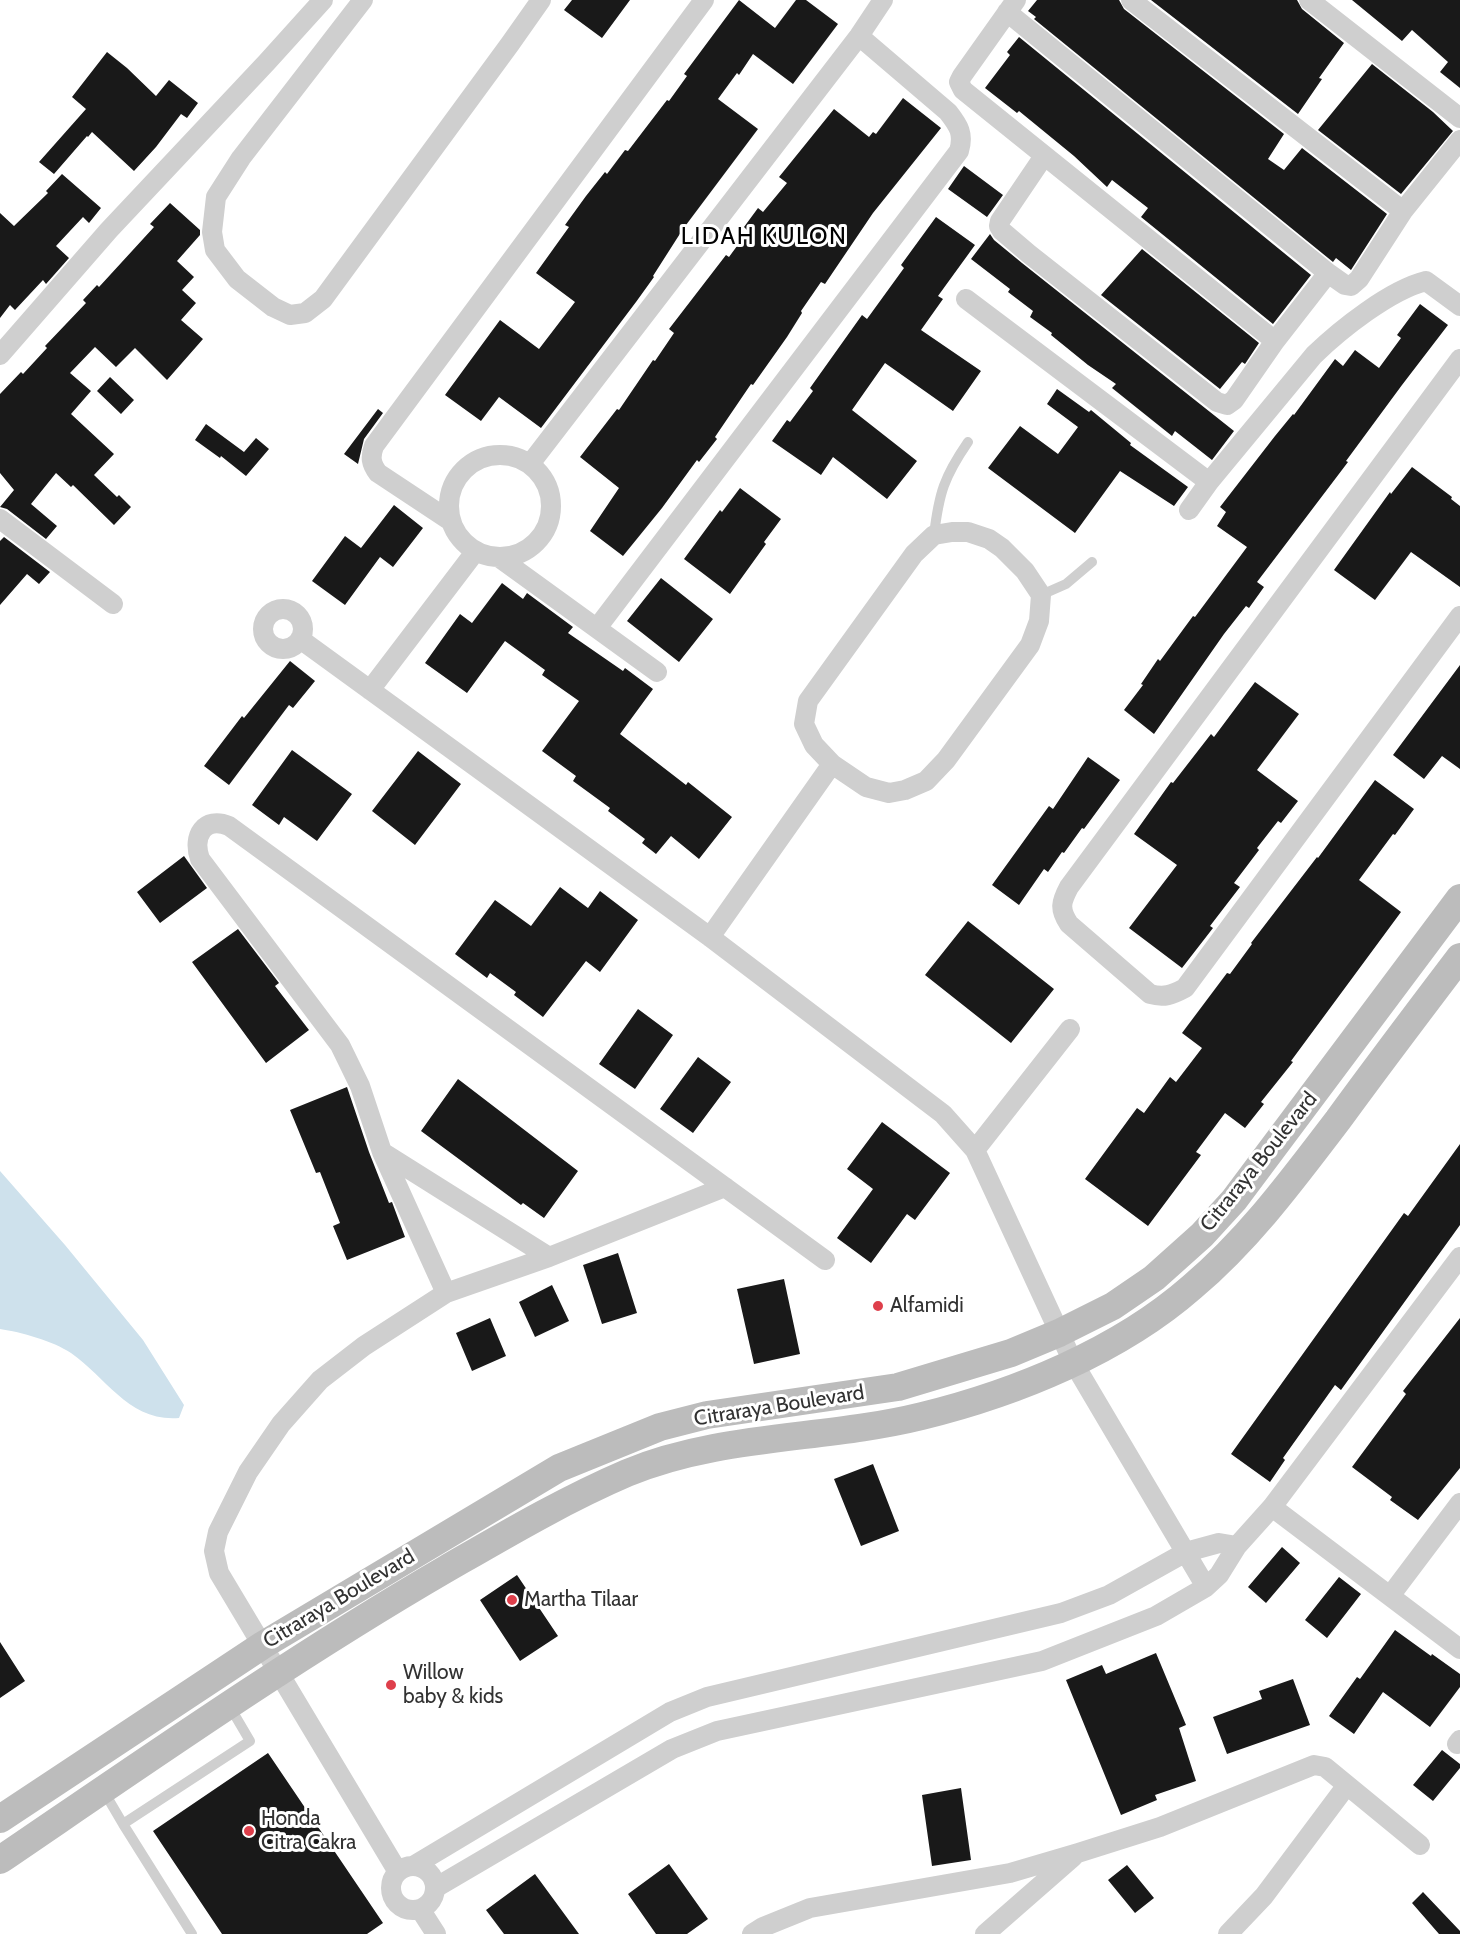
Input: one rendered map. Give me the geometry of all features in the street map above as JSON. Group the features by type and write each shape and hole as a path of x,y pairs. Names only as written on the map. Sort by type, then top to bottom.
{"main road":[{"name":"Citraraya Boulevard","path":"0,1820 262,1645 559,1468 660,1427 707,1415 898,1388 1011,1353 1059,1333 1113,1306 1154,1278 1202,1235 1234,1200 1460,898"},
{"name":"Citraraya Boulevard","path":"0,1860 278,1671 536,1518 629,1473 663,1460 758,1440 852,1429 920,1417 990,1396 1073,1362 1146,1322 1191,1288 1241,1242 1284,1192 1460,957"}],"street":[{"path":"0,355 109,230 322,0"},
{"path":"363,0 241,158 216,197 212,232 214,250 237,279 273,306 290,315 305,313 322,299 541,0"},
{"path":"449,520 378,473 372,463 371,454 374,446 704,0"},
{"path":"1131,0 1403,211"},
{"path":"1310,0 1460,118"},
{"path":"530,464 859,36 874,3"},
{"path":"1275,341 985,110 960,87 962,76 1012,6 1333,277 1351,286 1356,283 1403,211 1460,140"},
{"path":"597,628 959,151 963,138 959,126 948,112 859,36"},
{"path":"1044,156 1000,221 999,226 1002,231 1206,394 1223,404 1227,405 1234,400 1275,341 1333,277"},
{"path":"1189,510 1209,482 1314,355 1332,338 1405,288 1426,281 1460,306"},
{"path":"966,299 1209,482"},
{"path":"1460,359 1069,887 1061,903 1062,914 1069,924 1150,994 1162,997 1185,988 1460,616"},
{"path":"501,559 522,553 539,540 549,521 551,500 544,480 530,464 507,455 482,458 461,472 449,495 449,520 459,539 475,552 501,559 657,672"},
{"path":"0,519 113,604"},
{"path":"968,532 989,539 1002,548 1025,571 1041,596 1039,621 1030,645 946,760 926,781 905,790 889,793 866,787 832,764 814,745 804,724 808,701 914,554 934,535 968,532"},
{"path":"370,690 475,552"},
{"path":"300,639 710,937 943,1114 975,1150 1073,1362 1206,1587"},
{"path":"710,937 832,764"},
{"path":"446,1293 382,1152 360,1086 340,1045 200,859 196,848 197,838 207,824 217,821 229,826 825,1260"},
{"path":"975,1150 1070,1029"},
{"path":"382,1152 549,1257"},
{"path":"725,1187 549,1257 446,1293 364,1346 320,1380 281,1424 248,1472 218,1532 214,1551 219,1573 278,1671 406,1869 428,1873 433,1880 435,1888 427,1904 420,1909 403,1908 396,1903 391,1887 406,1869 670,1712 706,1697 1061,1613 1109,1594 1186,1552 1219,1543 1237,1546"},
{"path":"435,1888 672,1749 717,1731 1042,1661 1156,1616 1206,1587 1219,1575 1237,1546 1272,1507 1460,1257"},
{"path":"1390,1596 1460,1503"},
{"path":"1272,1507 1460,1649"},
{"path":"752,1934 810,1908 1010,1873 1078,1853 1160,1827 1314,1765 1325,1767 1420,1845"},
{"path":"1228,1934 1264,1896 1347,1785"},
{"path":"985,1934 1078,1853"},
{"path":"420,1909 436,1934"}],"lane":[{"path":"934,535 938,502 944,482 968,442"},
{"path":"1041,596 1066,584 1092,562"},
{"path":"123,1824 250,1741 228,1704"},
{"path":"103,1790 192,1934"}],"water":[{"path":"0,1171 65,1245 143,1340 184,1405 179,1418 161,1417 132,1406 84,1363 64,1349 37,1338 0,1329"}],"building":[{"path":"572,0 630,0 602,38 564,10"},
{"path":"739,0 775,28 796,0 806,0 838,24 793,84 753,54 739,75 737,73 718,99 758,129 683,229 636,302 541,428 499,397 481,421 445,395 500,320 539,349 575,302 536,273 569,227 565,225 586,196 625,150 628,151 667,100 669,101 687,76 684,74"},
{"path":"1037,0 1119,0 1124,9 1284,134 1268,159 1284,170 1302,148 1387,214 1351,270 1336,258 1333,262 1034,19 1036,17 1028,11"},
{"path":"1151,0 1297,0 1302,9 1344,43 1319,78 1322,79 1298,114"},
{"path":"1352,0 1460,0 1460,88 1440,72 1448,62 1412,30 1402,41"},
{"path":"1019,37 1311,275 1273,324 1141,217 1148,208 1112,180 1107,187 1074,156 1019,111 1017,113 985,88 1010,55 1007,52"},
{"path":"107,52 156,96 169,80 198,103 187,118 181,114 134,171 92,132 54,174 39,162 86,109 72,97"},
{"path":"1372,64 1433,112 1453,131 1401,194 1318,130"},
{"path":"903,98 941,128 873,213 825,284 821,282 787,337 715,437 717,439 699,462 697,460 623,556 590,531 619,488 580,457 617,409 619,410 653,360 655,361 674,333 669,329 726,255 729,257 748,231 744,227 758,208 763,212 787,183 779,177 834,109 869,137 873,132 876,134"},
{"path":"964,166 1003,195 987,217 948,189"},
{"path":"62,174 101,208 89,223 83,217 56,246 69,258 46,284 43,280 15,310 10,305 0,318 0,213 14,226 48,193 46,191"},
{"path":"170,203 200,230 200,235 177,261 194,277 182,290 196,303 181,320 203,339 167,380 135,348 116,367 95,347 70,373 91,391 71,414 114,454 94,475 131,507 114,525 73,485 71,487 56,473 31,504 57,526 46,539 7,509 0,507 14,490 0,473 0,394 47,348 45,346 86,303 83,300 97,285 99,287 154,227 150,224"},
{"path":"936,217 975,245 938,296 943,299 921,330 981,371 953,411 885,363 852,410 917,461 887,499 833,457 821,475 772,441 787,420 790,422 813,391 810,388 862,315 867,319 904,268 901,265"},
{"path":"990,234 1022,263 1234,431 1212,460 1175,431 1172,436 1112,388 1116,384 1088,365 1030,317 1033,311 1008,292 1010,289 971,259"},
{"path":"1142,249 1259,343 1245,364 1242,362 1220,389 1101,295"},
{"path":"1420,304 1448,325 1257,582 1264,587 1249,608 1246,606 1224,634 1154,734 1124,710 1143,685 1141,684 1158,659 1160,661 1193,616 1195,617 1247,547 1217,526 1226,512 1220,507 1294,415 1335,359 1343,366 1355,350 1379,368 1401,338 1397,335"},
{"path":"110,377 134,400 121,414 97,391"},
{"path":"1057,389 1089,412 1091,410 1131,443 1130,445 1188,487 1174,506 1120,471 1075,533 988,468 1020,426 1058,454 1078,427 1047,404"},
{"path":"378,409 383,413 364,439 358,464 344,454"},
{"path":"206,424 244,452 256,438 269,449 246,476 221,456 220,458 195,440"},
{"path":"1412,467 1452,497 1451,499 1460,506 1460,587 1411,552 1375,600 1334,570 1390,492 1391,494"},
{"path":"740,488 781,519 730,594 684,559 720,510 722,512"},
{"path":"394,505 423,528 393,567 380,557 345,605 312,581 345,536 361,548"},
{"path":"4,537 50,572 39,584 27,574 0,605 0,541"},
{"path":"661,578 713,619 679,662 627,621"},
{"path":"502,583 523,599 527,593 573,627 568,633 623,671 625,668 653,689 620,734 686,785 688,782 732,817 699,859 671,836 656,854 642,843 645,839 608,811 610,808 573,781 576,776 542,751 579,701 542,675 545,670 505,641 467,693 425,663 460,614 472,623"},
{"path":"290,661 315,681 293,708 289,705 229,785 204,766 242,716 244,718"},
{"path":"1460,665 1460,769 1442,756 1424,779 1393,755"},
{"path":"1255,682 1299,714 1257,770 1298,801 1281,823 1278,821 1257,848 1259,850 1234,883 1240,887 1210,926 1213,928 1182,968 1129,928 1177,865 1134,834 1171,782 1173,783 1211,734 1214,737"},
{"path":"292,750 352,794 317,841 284,817 279,825 252,805"},
{"path":"418,751 461,784 415,845 372,811"},
{"path":"1088,757 1120,780 1084,829 1082,828 1048,872 1044,869 1019,905 992,885 1049,806 1053,809"},
{"path":"1375,780 1414,809 1359,880 1401,912 1291,1061 1293,1062 1261,1102 1264,1104 1245,1128 1225,1113 1196,1152 1201,1155 1148,1226 1085,1179 1137,1108 1144,1113 1170,1077 1176,1082 1202,1048 1182,1033 1227,973 1230,974"},
{"path":"184,856 207,888 160,923 137,892"},
{"path":"560,887 588,908 600,891 638,920 600,972 586,961 543,1017 514,995 516,992 490,973 487,978 455,954 495,900 531,926"},
{"path":"968,921 1054,989 1011,1043 925,975"},
{"path":"238,929 279,983 275,986 309,1030 266,1063 192,962"},
{"path":"638,1009 673,1035 635,1089 599,1064"},
{"path":"698,1057 731,1082 693,1133 660,1109"},
{"path":"458,1079 578,1171 544,1218 523,1203 521,1205 421,1131"},
{"path":"347,1087 369,1152 405,1237 347,1260 333,1226 340,1223 320,1172 316,1173 290,1110"},
{"path":"882,1122 950,1173 915,1220 907,1214 871,1263 837,1238 873,1189 847,1169"},
{"path":"1460,1144 1460,1225 1341,1390 1335,1385 1283,1458 1285,1460 1270,1482 1231,1454 1404,1213 1408,1216"},
{"path":"618,1253 637,1313 602,1324 583,1265"},
{"path":"784,1279 800,1354 754,1364 737,1289"},
{"path":"552,1285 569,1321 535,1337 519,1302"},
{"path":"490,1318 506,1356 472,1371 456,1333"},
{"path":"1460,1318 1460,1468 1418,1520 1390,1500 1392,1497 1352,1467 1406,1394 1403,1391"},
{"path":"873,1464 899,1531 861,1546 834,1479"},
{"path":"1282,1547 1300,1563 1266,1603 1248,1587"},
{"path":"517,1575 558,1636 520,1661 480,1600"},
{"path":"1339,1577 1361,1594 1327,1638 1305,1620"},
{"path":"1395,1630 1460,1674 1460,1687 1430,1727 1383,1692 1354,1734 1329,1716 1357,1677 1360,1679"},
{"path":"0,1642 25,1681 0,1698"},
{"path":"1156,1653 1186,1725 1179,1728 1196,1781 1155,1795 1157,1800 1121,1815 1066,1680 1102,1665 1106,1674"},
{"path":"1293,1679 1310,1725 1227,1754 1213,1717 1262,1699 1259,1691"},
{"path":"1442,1750 1460,1764 1460,1768 1433,1801 1413,1785"},
{"path":"268,1753 383,1923 367,1934 222,1934 153,1831"},
{"path":"961,1788 971,1860 932,1866 922,1795"},
{"path":"669,1864 708,1919 687,1934 656,1934 628,1894"},
{"path":"1127,1865 1154,1898 1135,1913 1108,1880"},
{"path":"535,1874 579,1934 504,1934 486,1910"},
{"path":"1423,1892 1460,1931 1460,1934 1439,1934 1412,1903"}],"place":[{"name":"Alfamidi","path":"878,1306"},
{"name":"Martha Tilaar","path":"512,1600"},
{"name":"Willow baby & kids","path":"391,1685"},
{"name":"Honda Citra Cakra","path":"249,1831"}],"district":[{"name":"LIDAH KULON","path":"764,237"}]}
